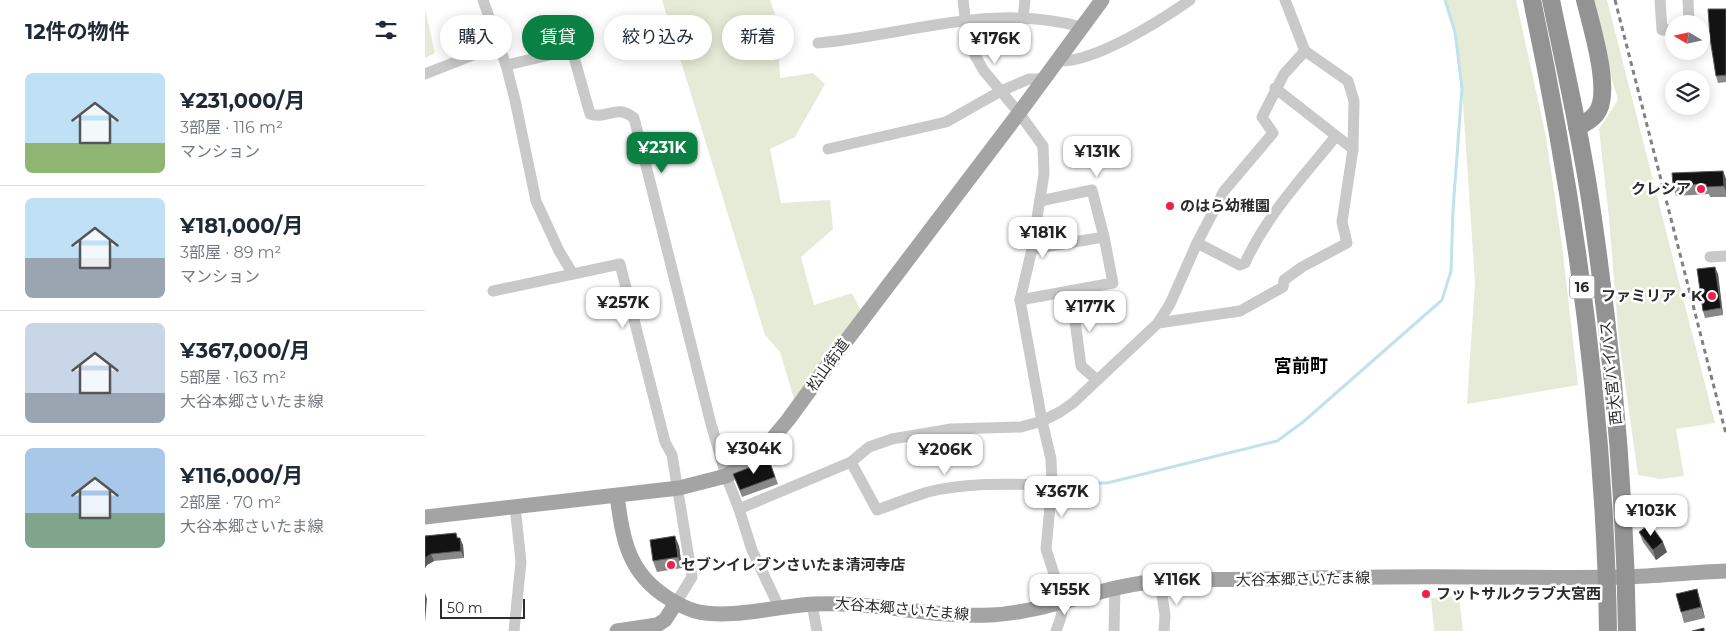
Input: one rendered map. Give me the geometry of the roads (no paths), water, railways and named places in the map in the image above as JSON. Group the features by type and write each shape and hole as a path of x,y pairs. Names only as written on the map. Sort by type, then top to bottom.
{"highway":[{"name":"西大宮バイパス","path":"1532,0 1550,86 1571,208 1583,293 1595,404 1607,577 1608,631"},
{"name":"西大宮バイパス","path":"1551,0 1577,127 1593,219 1615,401 1626,577 1627,631"},
{"path":"1577,127 1587,122 1597,113 1603,100 1603,78 1585,0"},
{"path":"1572,106 1584,112 1593,110 1603,78"}],"main road":[{"name":"松山街道","path":"425,517 679,488 726,476 753,460 775,436 1044,80 1102,0"},
{"name":"大谷本郷さいたま線","path":"617,496 625,542 630,556 643,578 657,591 676,604 695,611 716,614 812,604 841,603 972,615 1019,612 1115,588 1160,582 1337,578 1626,577 1726,571"},
{"path":"617,631 657,625 665,620 676,604"}],"street":[{"path":"483,0 488,15"},
{"path":"963,0 968,43 984,72 1019,113 1043,146 1044,174 1020,308 1041,421 1051,459 1052,486 1046,549 1063,602 1056,631"},
{"path":"1023,18 1025,0"},
{"path":"1058,61 1067,62 1083,58 1167,17 1190,0"},
{"path":"1158,323 1240,311 1283,287 1284,280 1302,267 1347,244 1342,222 1353,149 1354,100 1348,80 1305,51 1285,0"},
{"path":"1660,0 1662,30 1665,30"},
{"path":"1688,0 1689,15"},
{"path":"818,43 964,20 1023,18 1082,27"},
{"path":"506,65 572,50 590,114 597,116 617,111 626,112 634,118 711,424 726,476 752,550 779,607"},
{"path":"739,509 851,462 869,447 892,439 951,429 1021,427 1041,421 1073,403 1158,323 1170,304 1197,243 1224,191 1273,133 1262,116 1284,74 1305,51"},
{"path":"425,74 461,60"},
{"path":"504,60 515,100 536,201 559,251 573,274"},
{"path":"828,149 946,122 1001,91 1029,79 1044,80"},
{"path":"1275,88 1353,149"},
{"path":"1197,243 1240,265 1245,263 1254,244 1278,208 1336,136"},
{"path":"1020,300 1113,283 1092,190 1040,201"},
{"path":"1032,249 1104,237"},
{"path":"1711,257 1726,256"},
{"path":"493,291 620,264 665,442 672,454 679,488 692,577 676,604"},
{"path":"1071,291 1081,366 1097,380"},
{"path":"851,462 877,510 929,492 963,486 996,484 1052,486"},
{"path":"514,631 521,562 515,506"},
{"path":"1160,582 1165,615 1164,631"},
{"path":"1114,631 1115,588"},
{"path":"812,604 817,631"}],"waterway":[{"path":"1059,483 1107,483 1277,441 1303,422 1442,300 1451,271 1453,210 1462,88 1455,32 1445,0"}],"railway":[{"path":"1615,0 1726,434"}],"place":[{"name":"クレシア","path":"1701,189"},
{"name":"のはら幼稚園","path":"1170,206"},
{"name":"ファミリア・K","path":"1712,296"},
{"name":"セブンイレブンさいたま清河寺店","path":"671,565"},
{"name":"フットサルクラブ大宮西","path":"1426,594"}],"district":[{"name":"宮前町","path":"1301,366"}]}
